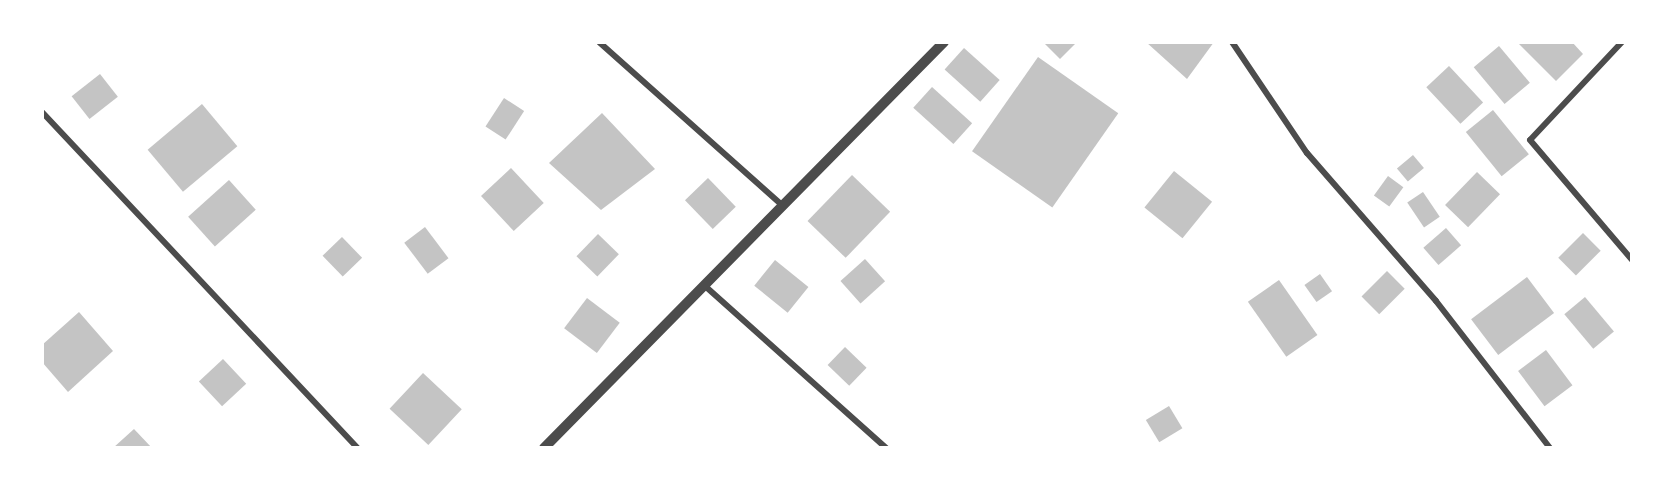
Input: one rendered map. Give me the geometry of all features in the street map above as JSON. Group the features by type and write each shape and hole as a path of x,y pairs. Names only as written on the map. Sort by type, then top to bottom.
{"street":[{"path":"599,42 782,205"},
{"path":"544,448 944,42"},
{"path":"1232,42 1307,153 1436,301 1550,448"},
{"path":"1622,42 1530,140 1632,260"},
{"path":"42,112 358,448"},
{"path":"705,286 886,448"}],"building":[{"path":"1043,42 1077,42 1060,59"},
{"path":"1146,42 1214,42 1187,79"},
{"path":"1517,42 1572,42 1583,54 1556,81"},
{"path":"1499,46 1530,83 1505,104 1474,67"},
{"path":"964,48 1000,80 980,102 945,70"},
{"path":"1038,57 1118,113 1052,207 972,151"},
{"path":"1449,66 1483,103 1460,124 1426,87"},
{"path":"100,74 118,97 89,119 72,96"},
{"path":"932,87 972,123 953,144 913,108"},
{"path":"504,98 524,111 506,140 485,127"},
{"path":"202,104 237,146 183,192 148,150"},
{"path":"1493,110 1529,154 1502,176 1466,132"},
{"path":"602,113 655,169 601,210 549,163"},
{"path":"1413,155 1424,168 1408,182 1397,168"},
{"path":"511,168 544,203 514,231 481,196"},
{"path":"1174,171 1212,202 1183,238 1144,208"},
{"path":"1477,172 1500,194 1468,227 1445,205"},
{"path":"852,175 890,212 846,258 808,221"},
{"path":"1388,176 1403,187 1389,207 1374,195"},
{"path":"708,178 736,207 713,229 685,200"},
{"path":"229,180 256,210 215,247 188,217"},
{"path":"1423,192 1440,217 1424,227 1407,203"},
{"path":"425,227 448,258 428,274 404,243"},
{"path":"1446,228 1461,245 1438,265 1423,248"},
{"path":"1583,233 1601,251 1576,275 1558,258"},
{"path":"598,234 619,254 597,276 576,256"},
{"path":"342,237 362,258 343,277 323,256"},
{"path":"865,259 885,281 861,303 840,281"},
{"path":"775,260 808,287 788,313 754,286"},
{"path":"1387,271 1405,289 1379,314 1362,296"},
{"path":"1320,274 1332,291 1316,302 1304,285"},
{"path":"1527,277 1554,313 1498,355 1471,319"},
{"path":"1279,280 1317,335 1286,357 1248,302"},
{"path":"1585,297 1614,331 1593,349 1564,314"},
{"path":"587,298 620,323 597,353 564,328"},
{"path":"79,312 113,351 68,392 42,362 42,345"},
{"path":"845,347 867,368 849,386 828,365"},
{"path":"1546,350 1572,385 1545,406 1518,371"},
{"path":"223,359 246,384 222,406 199,382"},
{"path":"423,373 462,409 428,445 390,409"},
{"path":"1169,406 1182,428 1159,442 1146,420"},
{"path":"134,429 152,448 113,448"}]}
